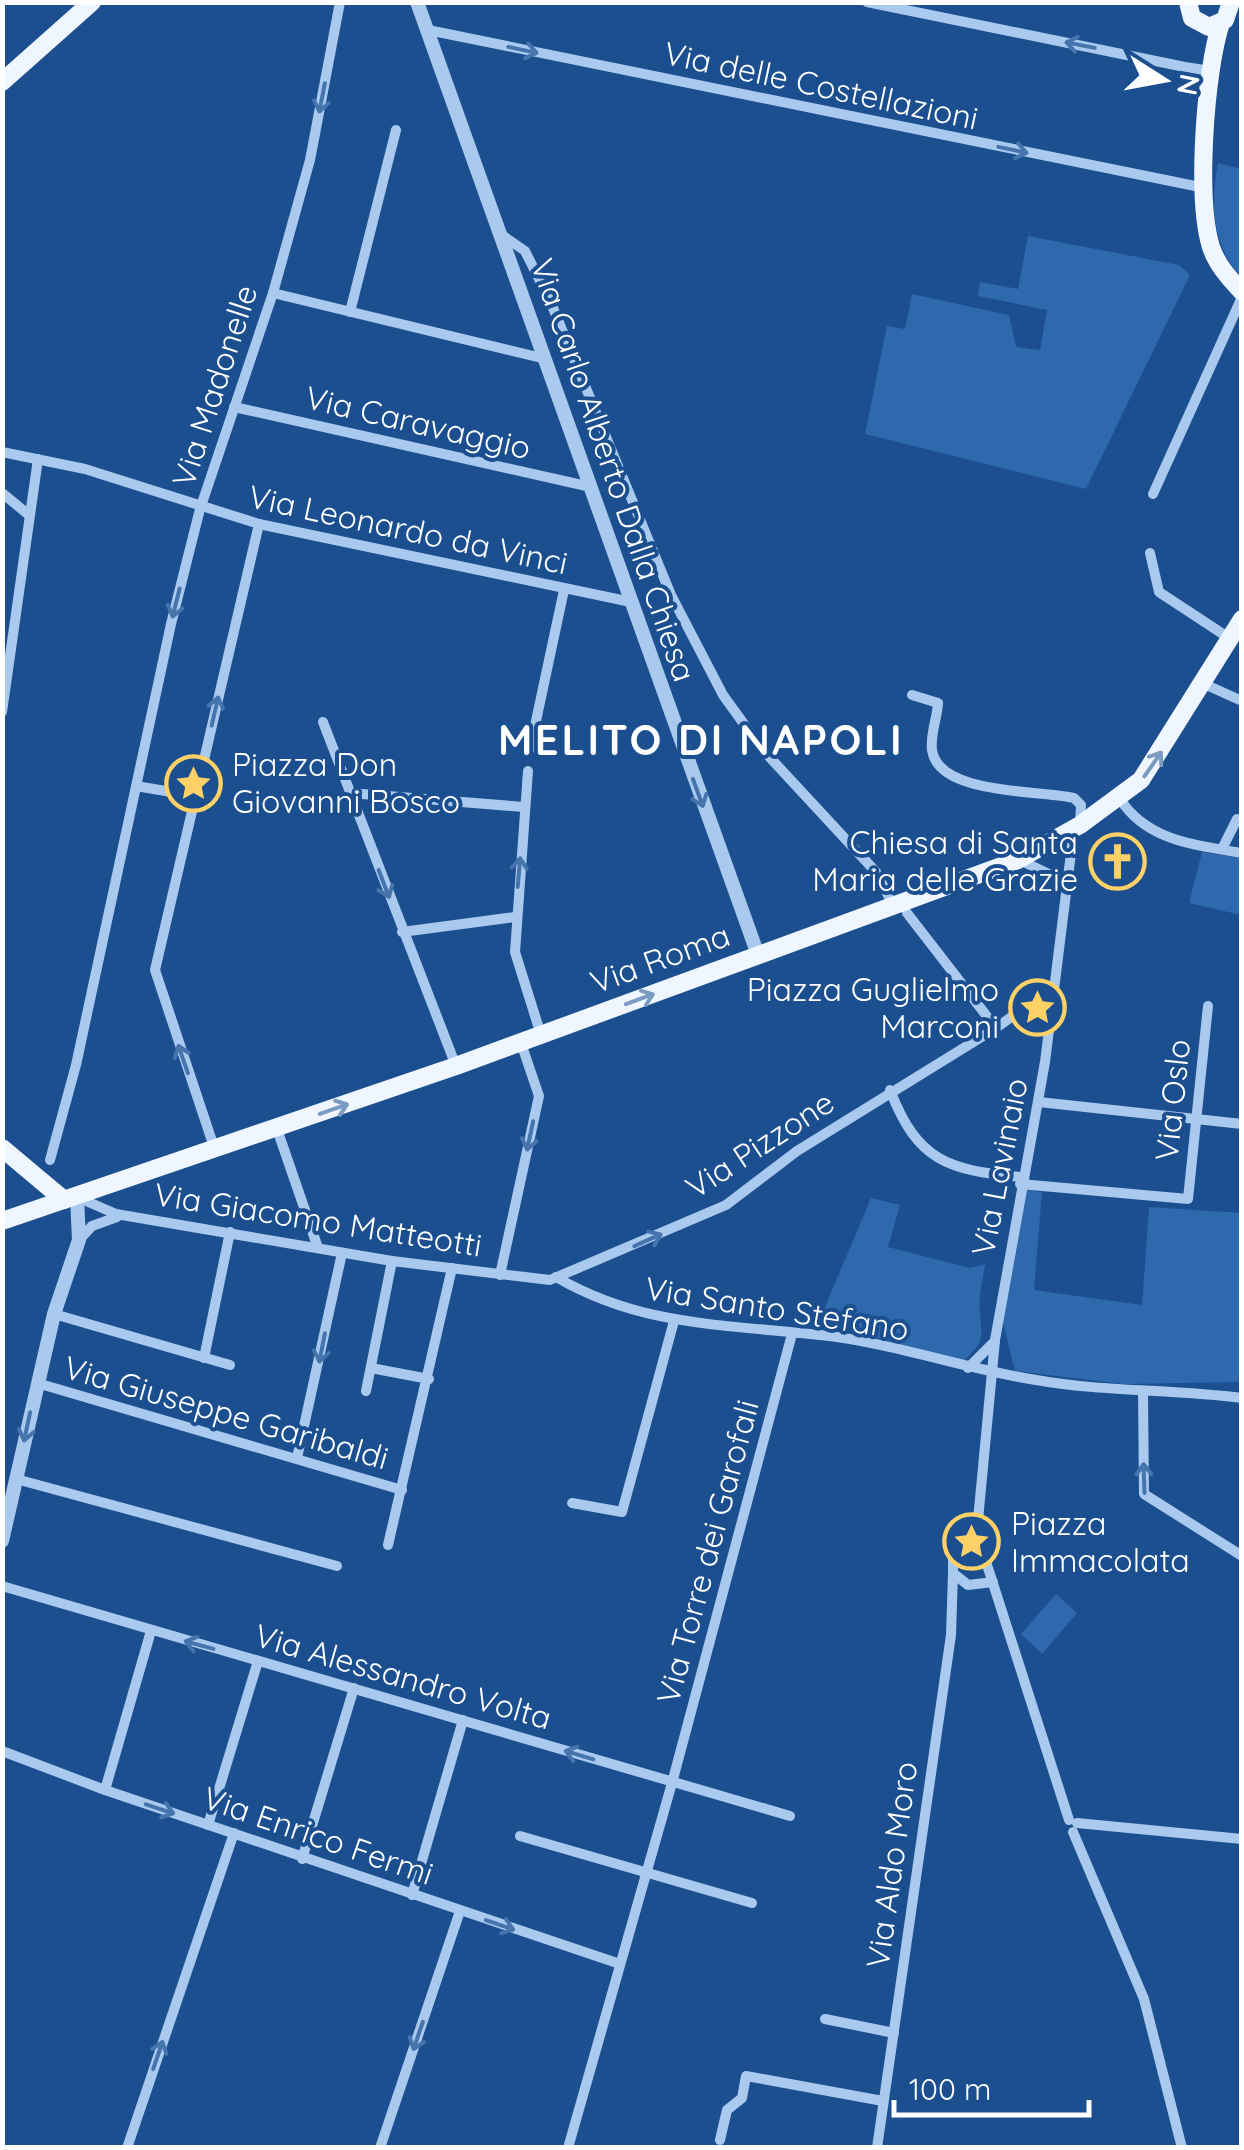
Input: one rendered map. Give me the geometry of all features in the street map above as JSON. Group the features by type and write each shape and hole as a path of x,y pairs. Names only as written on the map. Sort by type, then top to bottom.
{"main road":[{"path":"2,82 92,2"},
{"path":"1186,4 1196,22 1229,14"},
{"path":"1229,14 1210,71 1205,188 1212,249 1242,295"},
{"name":"Via Roma","path":"2,1221 70,1198 99,1200 215,1151 900,909 1018,860 1120,799 1150,770 1202,683 1232,644 1242,619"},
{"path":"2,1148 70,1198"}],"street":[{"name":"Via Madonelle","path":"50,1160 76,1066 200,508 272,293 310,160 340,2"},
{"name":"Via Carlo Alberto Dalla Chiesa","path":"417,2 758,956"},
{"path":"866,2 1210,71"},
{"name":"Via delle Costellazioni","path":"428,30 1205,188"},
{"path":"350,312 396,130"},
{"path":"499,232 524,251 550,303 671,596 723,695 762,749 876,872 900,909 996,1028 1053,987"},
{"path":"272,293 546,359"},
{"path":"1153,494 1242,295"},
{"name":"Via Caravaggio","path":"234,408 591,487"},
{"name":"Via Leonardo da Vinci","path":"2,452 130,482 200,508 259,524 631,602"},
{"path":"2,712 7,641 38,459"},
{"path":"2,492 29,515"},
{"path":"215,1151 154,976 259,524"},
{"path":"1150,553 1159,592 1232,644"},
{"path":"530,749 564,590"},
{"path":"1202,683 1242,701"},
{"path":"912,695 938,703 931,749 942,771 982,786 1074,798 1080,806 1077,827"},
{"path":"323,722 402,932 423,972 456,1066"},
{"path":"528,770 515,952 541,1035"},
{"path":"136,786 195,796"},
{"path":"350,793 524,806"},
{"path":"1120,799 1130,814 1152,831 1242,853"},
{"path":"1222,849 1237,819"},
{"name":"Via Lavinaio","path":"995,1373 995,1340 1038,1102 1077,827"},
{"path":"1018,860 1068,884"},
{"path":"402,932 516,917"},
{"name":"Via Oslo","path":"1021,1181 1188,1199 1208,1006"},
{"name":"Via Pizzone","path":"558,1277 726,1205 890,1090 996,1028"},
{"path":"500,1275 539,1096 521,1042"},
{"path":"890,1090 911,1135 927,1152 953,1167 1021,1181"},
{"path":"1038,1102 1242,1124"},
{"path":"277,1129 318,1248"},
{"path":"3,1540 54,1314 79,1240 70,1198"},
{"name":"Via Giacomo Matteotti","path":"99,1200 128,1216"},
{"name":"Via Giacomo Matteotti","path":"79,1240 102,1220 128,1216 342,1253 500,1275 558,1277"},
{"path":"204,1358 230,1232"},
{"path":"296,1458 342,1253"},
{"path":"366,1390 392,1260"},
{"path":"388,1544 430,1378 452,1268"},
{"name":"Via Santo Stefano","path":"558,1277 600,1302 674,1322 819,1334 995,1373 1143,1392 1242,1398"},
{"path":"54,1314 230,1365"},
{"path":"572,1503 622,1512 674,1322"},
{"name":"Via Torre dei Garofali","path":"568,2148 672,1783 792,1334"},
{"path":"968,1368 995,1340"},
{"path":"371,1368 430,1378"},
{"path":"995,1373 978,1505 980,1543 988,1579 1076,1826 1144,2000 1182,2148"},
{"name":"Via Giuseppe Garibaldi","path":"37,1383 402,1490"},
{"path":"1143,1392 1146,1498 1242,1556"},
{"path":"16,1479 337,1566"},
{"path":"978,1505 953,1559 956,1582 988,1579"},
{"path":"963,1544 980,1543"},
{"name":"Via Aldo Moro","path":"876,2148 956,1582"},
{"name":"Via Alessandro Volta","path":"2,1586 790,1816"},
{"path":"105,1790 151,1631"},
{"path":"208,1825 258,1661"},
{"path":"302,1858 354,1688"},
{"path":"412,1895 463,1720"},
{"name":"Via Enrico Fermi","path":"2,1751 302,1858 620,1964"},
{"path":"1076,1826 1242,1839"},
{"path":"127,2148 234,1833"},
{"path":"520,1836 752,1903"},
{"path":"380,2148 460,1911"},
{"path":"825,2019 894,2033"},
{"path":"720,2140 727,2110 742,2098 746,2076 884,2101"}],"shaded area":[{"path":"1218,163 1241,169 1241,278 1224,252 1216,224"},
{"path":"1028,236 1179,265 1190,275 1086,489 865,434 887,326 905,329 912,294 1009,315 1016,347 1040,350 1047,310 978,296 980,282 1018,289"},
{"path":"1202,852 1241,858 1241,915 1189,903"},
{"path":"1023,1189 1042,1192 1034,1290 1142,1305 1149,1207 1241,1213 1241,1382 1123,1384 1015,1371 1003,1323"},
{"path":"871,1198 900,1205 888,1247 970,1268 985,1264 980,1341 962,1362 819,1321"},
{"path":"1056,1594 1077,1613 1042,1654 1021,1634"}],"place":[{"name":"Piazza Don Giovanni Bosco","path":"193,783"},
{"name":"Chiesa di Santa Maria delle Grazie","path":"1117,861"},
{"name":"Piazza Guglielmo Marconi","path":"1038,1008"},
{"name":"Piazza Immacolata","path":"972,1542"}],"district":[{"name":"MELITO DI NAPOLI","path":"701,740"}]}
